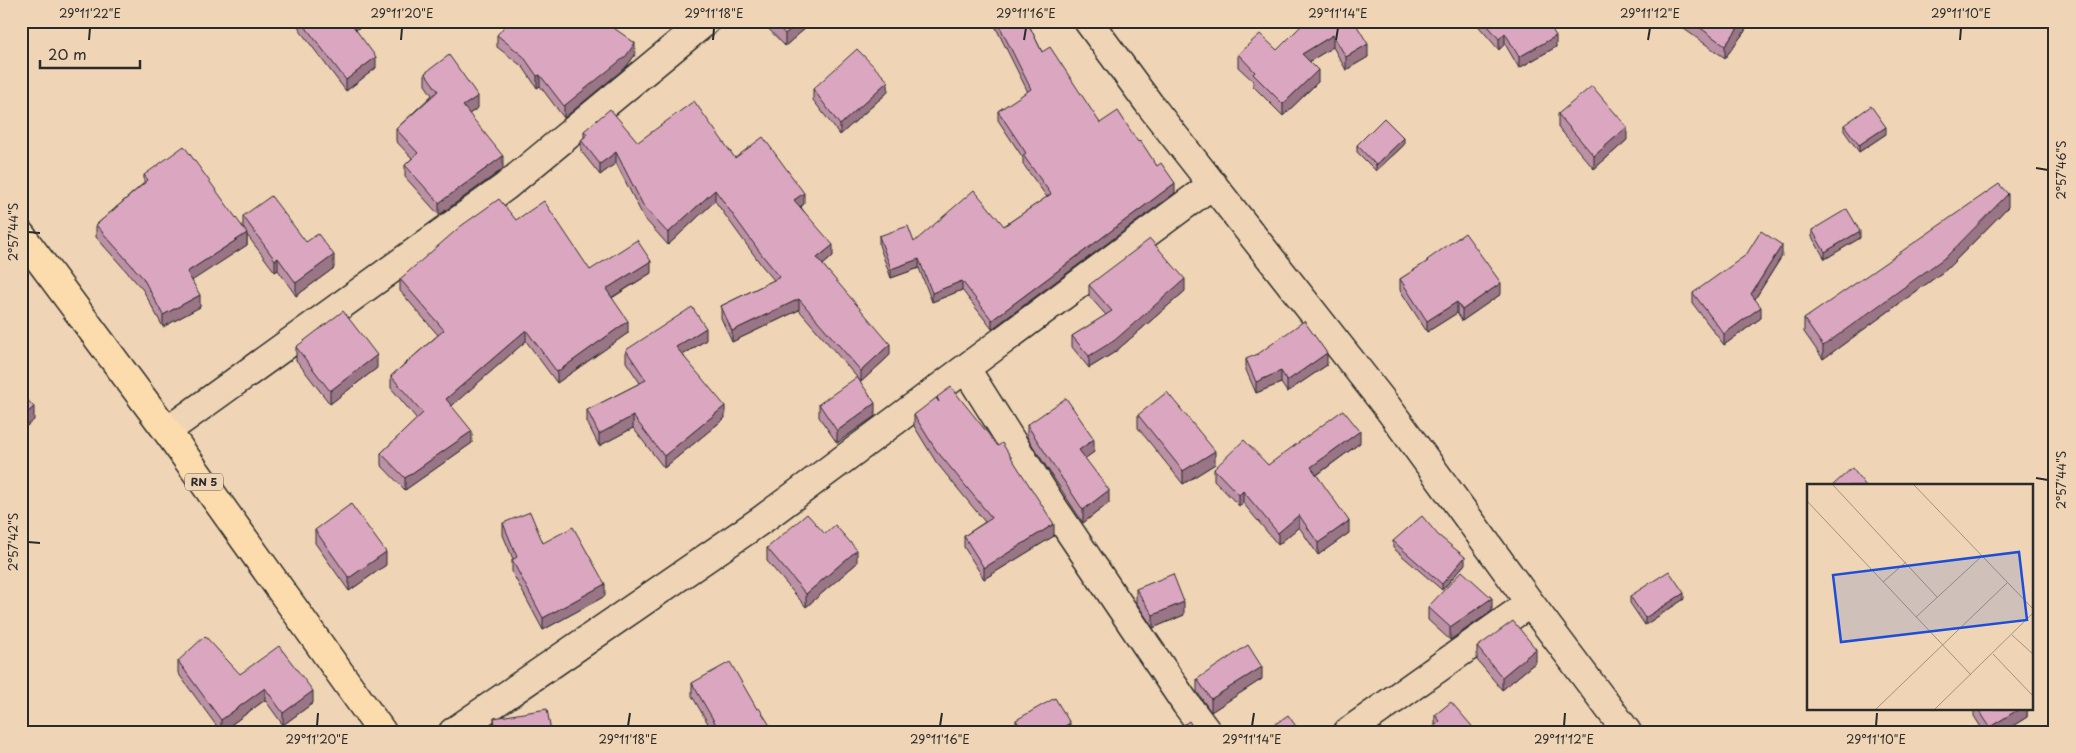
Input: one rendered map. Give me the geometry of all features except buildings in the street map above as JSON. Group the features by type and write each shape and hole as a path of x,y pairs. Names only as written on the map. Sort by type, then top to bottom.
{"main road":[{"name":"RN 5","path":"21,234 167,431 382,732"}],"street":[{"path":"167,431 505,187 706,21"},
{"path":"1088,21 1150,104 1388,408 1627,732"},
{"path":"453,732 763,519 1213,184"},
{"path":"966,369 1052,504 1207,732"},
{"path":"1348,732 1530,603"}]}
